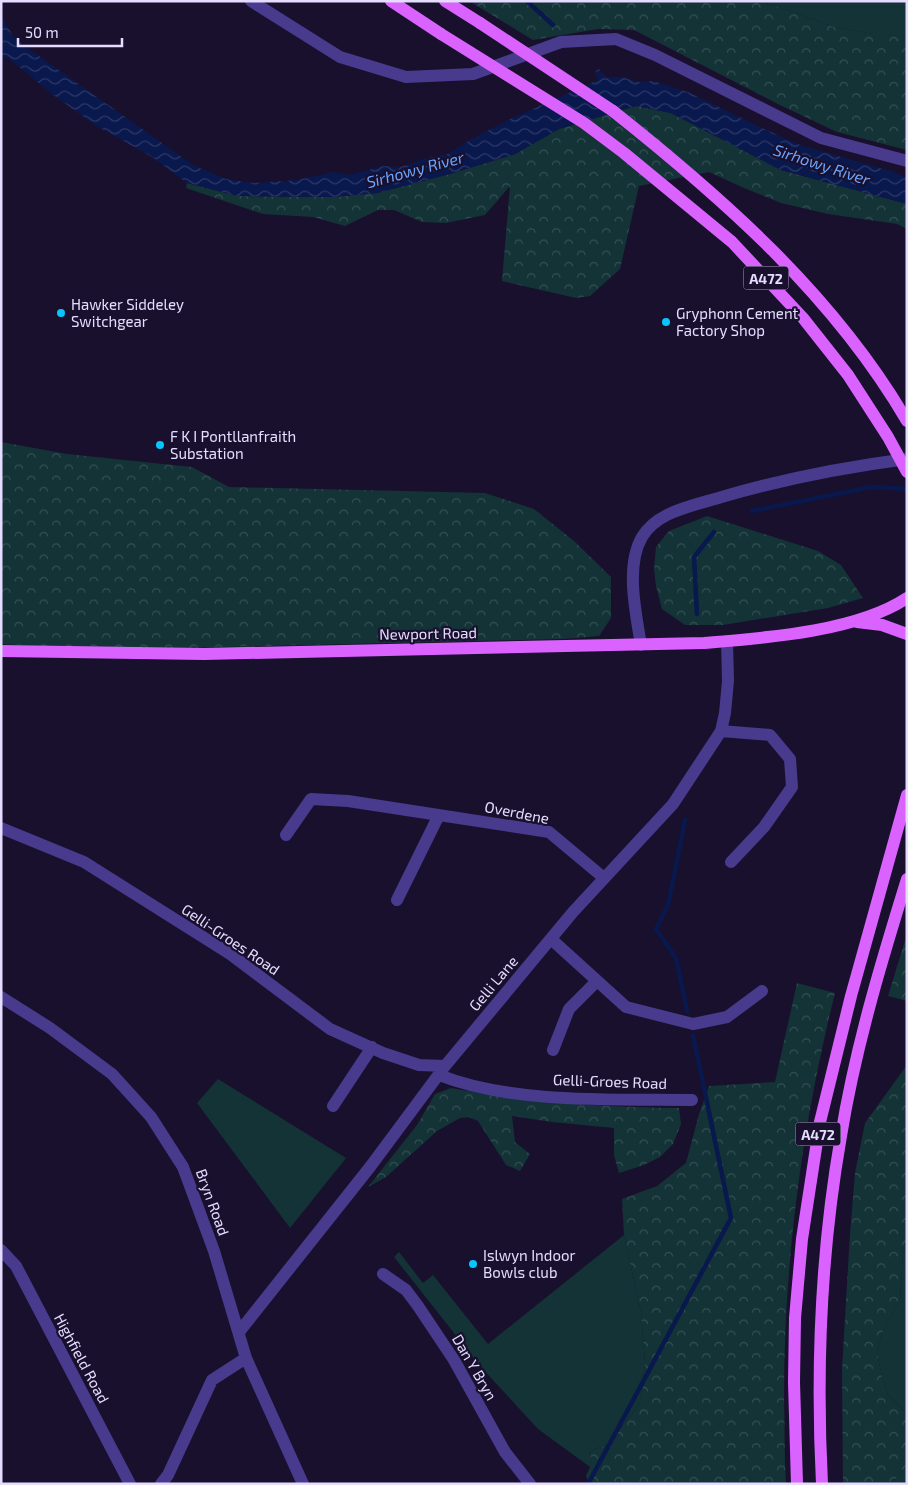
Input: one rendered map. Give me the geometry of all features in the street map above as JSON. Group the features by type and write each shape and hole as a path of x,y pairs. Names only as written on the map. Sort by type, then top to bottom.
{"main road":[{"name":"A472","path":"391,1 584,123 624,153 732,242 803,318 848,375 907,472"},
{"name":"A472","path":"445,1 613,111 722,201 784,262 849,334 907,421"},
{"name":"Newport Road","path":"1,651 204,654 641,645 727,641 854,622 882,611 907,598"},
{"name":"Newport Road","path":"854,622 882,625 907,634"},
{"name":"A472","path":"797,1484 794,1382 795,1318 802,1239 820,1122 851,996 907,794"},
{"name":"A472","path":"822,1484 820,1415 821,1325 836,1166 841,1134 864,1031 907,879"}],"street":[{"path":"251,1 340,57 406,77 473,74 561,42 616,39 655,55 821,138 907,161"},
{"path":"641,645 636,606 634,564 641,538 656,521 676,511 757,487 804,476 907,459"},
{"name":"Gelli Lane","path":"239,1332 370,1167 442,1071 573,912 673,804 721,731 728,681 727,641"},
{"path":"721,731 770,735 790,759 792,787 764,827 731,862"},
{"name":"Overdene","path":"286,835 311,799 348,801 549,832 604,878"},
{"path":"396,900 439,815"},
{"name":"Gelli-Groes Road","path":"1,828 84,862 230,954 330,1029 372,1047 419,1065 442,1071 470,1085 505,1092 612,1099 692,1100"},
{"path":"551,939 626,1007 693,1024 727,1017 762,991"},
{"path":"552,1050 569,1009 597,981"},
{"name":"Bryn Road","path":"1,997 50,1028 112,1074 151,1117 183,1167 214,1251 246,1358 303,1484"},
{"path":"333,1106 372,1047"},
{"name":"Highfield Road","path":"1,1250 16,1266 130,1484"},
{"name":"Dan Y Bryn","path":"383,1274 406,1290 418,1306 454,1360 505,1452 530,1484"},
{"path":"161,1484 168,1476 212,1380 246,1358"}],"green space":[{"path":"469,1 757,1 834,27 873,34 907,34 907,150 837,132 634,30 598,29 533,40"},
{"path":"757,1 907,1 907,34 873,34 834,27"},
{"path":"636,106 671,113 781,170 907,204 907,229 897,224 828,214 781,203 709,172 639,186 620,269 590,296 576,298 502,281 510,186 485,215 446,223 422,222 394,210 378,210 345,226 313,217 263,214 186,188 187,183 238,196 334,197 377,193 450,174 515,154 559,129"},
{"path":"1,442 67,454 192,467 229,487 485,493 534,509 574,541 611,577 611,618 599,636 563,639 184,648 1,644"},
{"path":"707,516 818,551 841,565 863,598 828,608 723,625 685,625 662,609 654,569 656,547 669,531"},
{"path":"907,934 907,1001 888,996"},
{"path":"797,983 835,993 823,1043 804,1143 791,1244 785,1346 786,1484 589,1484 586,1476 590,1467 591,1450 608,1445 641,1402 645,1362 641,1312 624,1235 622,1199 657,1186 686,1163 699,1114 709,1086 775,1082"},
{"path":"907,1065 907,1240 903,1254 900,1299 882,1333 877,1353 888,1395 907,1414 907,1465 892,1484 843,1484 842,1369 855,1173 865,1123"},
{"path":"218,1079 346,1158 290,1228 197,1103"},
{"path":"451,1088 565,1103 679,1108 681,1124 673,1144 660,1157 644,1165 619,1173 614,1155 614,1128 512,1116 515,1142 530,1154 520,1171 506,1165 478,1121 469,1117 460,1118 437,1131 386,1177 368,1187 417,1125 435,1094"},
{"path":"624,1235 641,1312 645,1362 641,1402 608,1445 591,1450 590,1467 538,1429 480,1366 394,1257 399,1252 423,1283 433,1275 488,1344"},
{"path":"907,1240 907,1414 888,1395 877,1353 882,1333 900,1299 903,1254"},
{"path":"907,1465 907,1484 892,1484"}],"water":[{"name":"Sirhowy River","path":"1,16 15,39 193,165 226,179 254,183 296,180 334,172 349,175 384,166 400,167 427,158 446,155 510,119 598,80 595,72 599,69 606,77 622,77 638,82 653,81 688,92 800,145 894,172 907,178 907,204 781,170 671,113 636,106 559,129 515,154 450,174 377,193 334,197 238,196 187,183 152,157 95,125 52,94 12,61 1,55"}],"waterway":[{"path":"527,1 553,25"},
{"path":"752,511 872,487 907,489"},
{"path":"697,614 694,557 714,532"},
{"path":"685,820 668,905 656,929 676,958 687,1011"},
{"path":"588,1484 731,1218 693,1035"}],"place":[{"name":"Hawker Siddeley Switchgear","path":"61,313"},
{"name":"Gryphonn Cement Factory Shop","path":"666,322"},
{"name":"F K I Pontllanfraith Substation","path":"160,445"},
{"name":"Islwyn Indoor Bowls club","path":"473,1264"}]}
